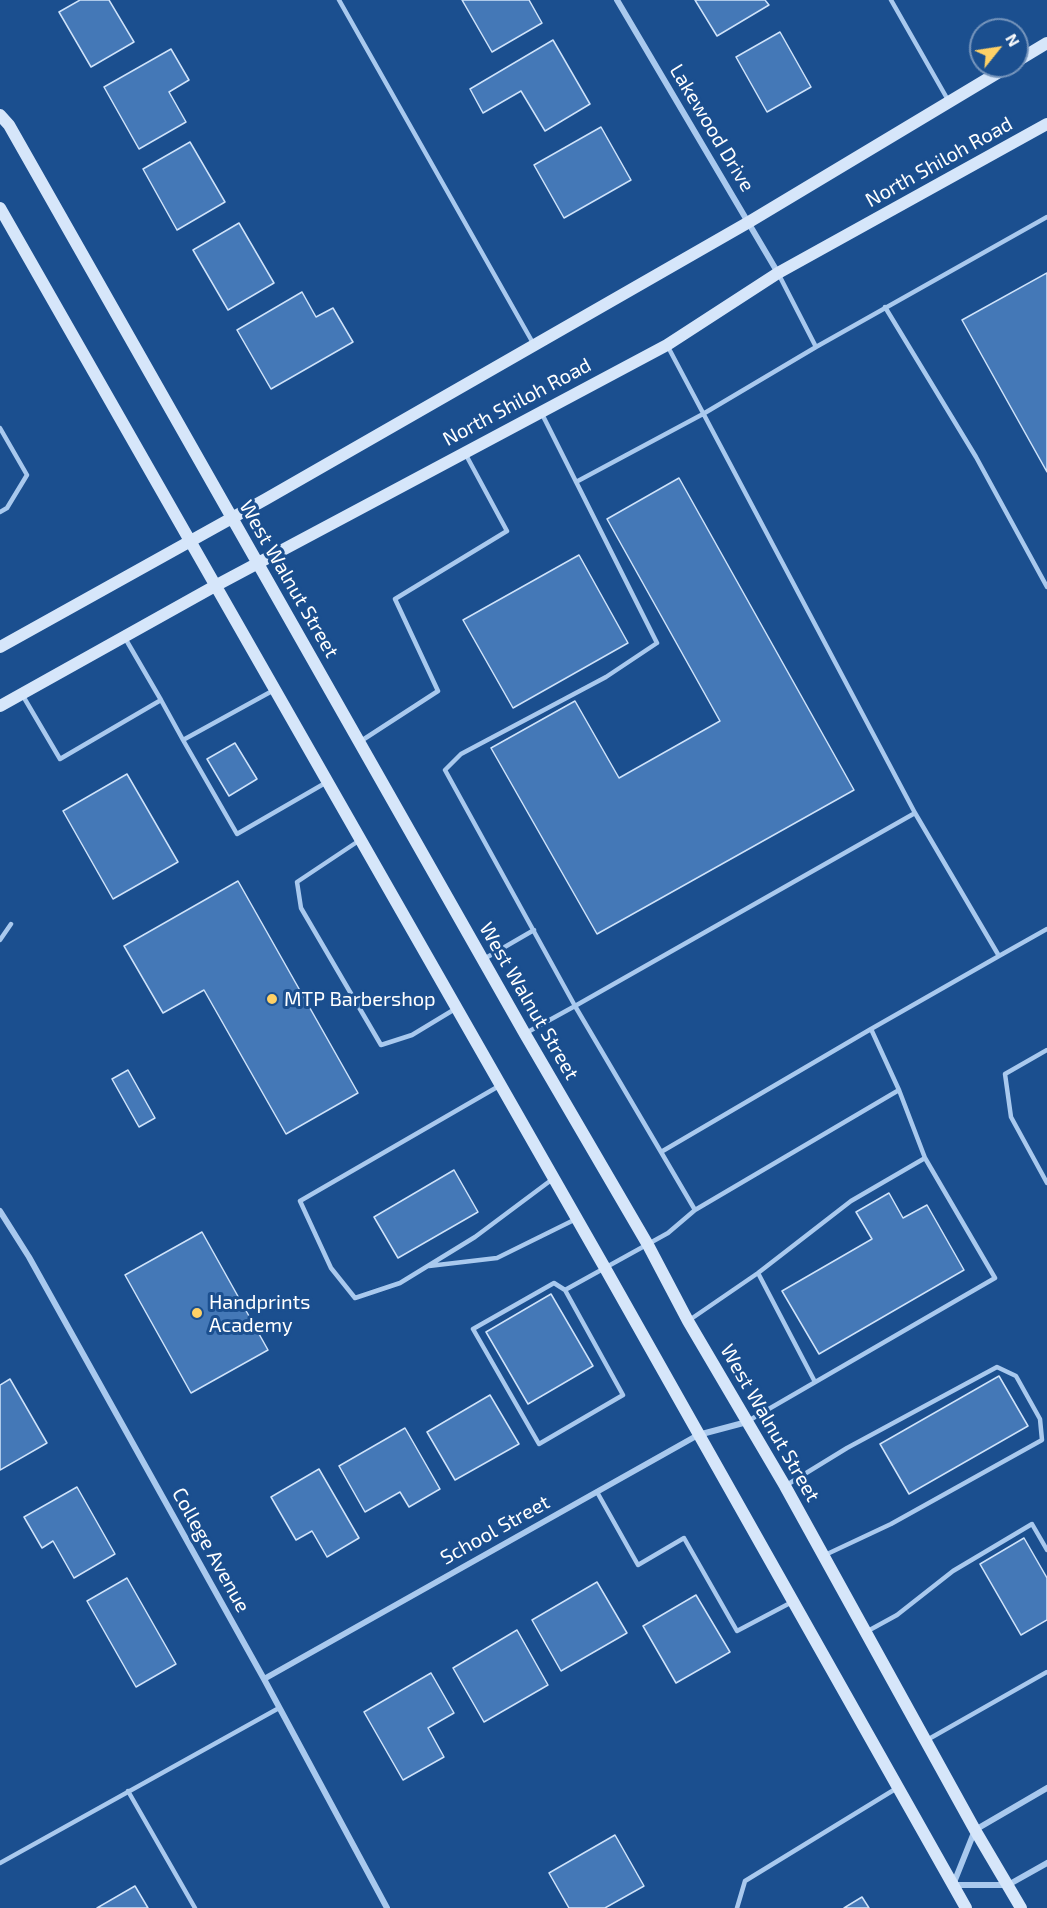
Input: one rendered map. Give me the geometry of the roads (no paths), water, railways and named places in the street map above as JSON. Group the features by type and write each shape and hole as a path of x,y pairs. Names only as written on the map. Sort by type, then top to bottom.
{"main road":[{"path":"1029,54 1047,43"},
{"name":"North Shiloh Road","path":"0,647 190,542 749,222 989,78"},
{"name":"West Walnut Street","path":"0,115 9,125 525,1034 648,1245 688,1321 784,1486 925,1741 1021,1908"},
{"name":"North Shiloh Road","path":"0,706 214,586 667,345 778,273 1047,124"},
{"path":"0,208 554,1178 966,1908"}],"street":[{"name":"Lakewood Drive","path":"617,0 778,273"},
{"name":"College Avenue","path":"0,1211 29,1257 264,1679 387,1908"},
{"name":"School Street","path":"264,1679 698,1435 747,1422"},
{"path":"1047,1788 975,1830 953,1885 1008,1885 1047,1863"}],"lane":[{"path":"339,0 535,345"},
{"path":"891,0 949,102"},
{"path":"576,482 703,414 885,307 1047,217"},
{"path":"778,273 816,347"},
{"path":"885,307 970,448 1047,587"},
{"path":"667,345 915,813 999,956"},
{"path":"541,412 657,644 606,677 460,754 445,770 575,1006 695,1210"},
{"path":"0,428 27,476 7,508 0,512"},
{"path":"360,742 438,692 395,599 507,531 464,453"},
{"path":"124,637 237,834 327,782"},
{"path":"183,740 274,690"},
{"path":"22,693 60,759 161,700"},
{"path":"525,1034 915,813"},
{"path":"360,840 297,882 301,908 381,1045 412,1035 456,1009"},
{"path":"0,940 11,924"},
{"path":"661,1152 1047,929"},
{"path":"483,960 534,930"},
{"path":"747,1422 995,1278 925,1158 900,1090 871,1029"},
{"path":"1047,1050 1005,1074 1011,1117 1047,1183"},
{"path":"500,1085 300,1201 331,1268 355,1298 400,1283 475,1236 554,1178"},
{"path":"565,1290 648,1245 668,1233 695,1210 900,1090"},
{"path":"688,1321 758,1273 851,1201 925,1158"},
{"path":"426,1267 497,1258 576,1219"},
{"path":"758,1273 815,1382"},
{"path":"554,1283 565,1290 623,1395 539,1444 473,1329 554,1283"},
{"path":"784,1486 996,1366 1016,1376 1040,1419 1042,1440 891,1524 823,1556"},
{"path":"597,1492 638,1565 684,1538 737,1631 792,1602"},
{"path":"865,1633 897,1615 953,1570 1032,1524 1047,1550"},
{"path":"925,1741 1047,1672"},
{"path":"0,1863 279,1708"},
{"path":"737,1908 745,1881 897,1788"},
{"path":"128,1791 195,1908"}],"place":[{"name":"MTP Barbershop","path":"272,999"},
{"name":"Handprints Academy","path":"197,1313"}]}
